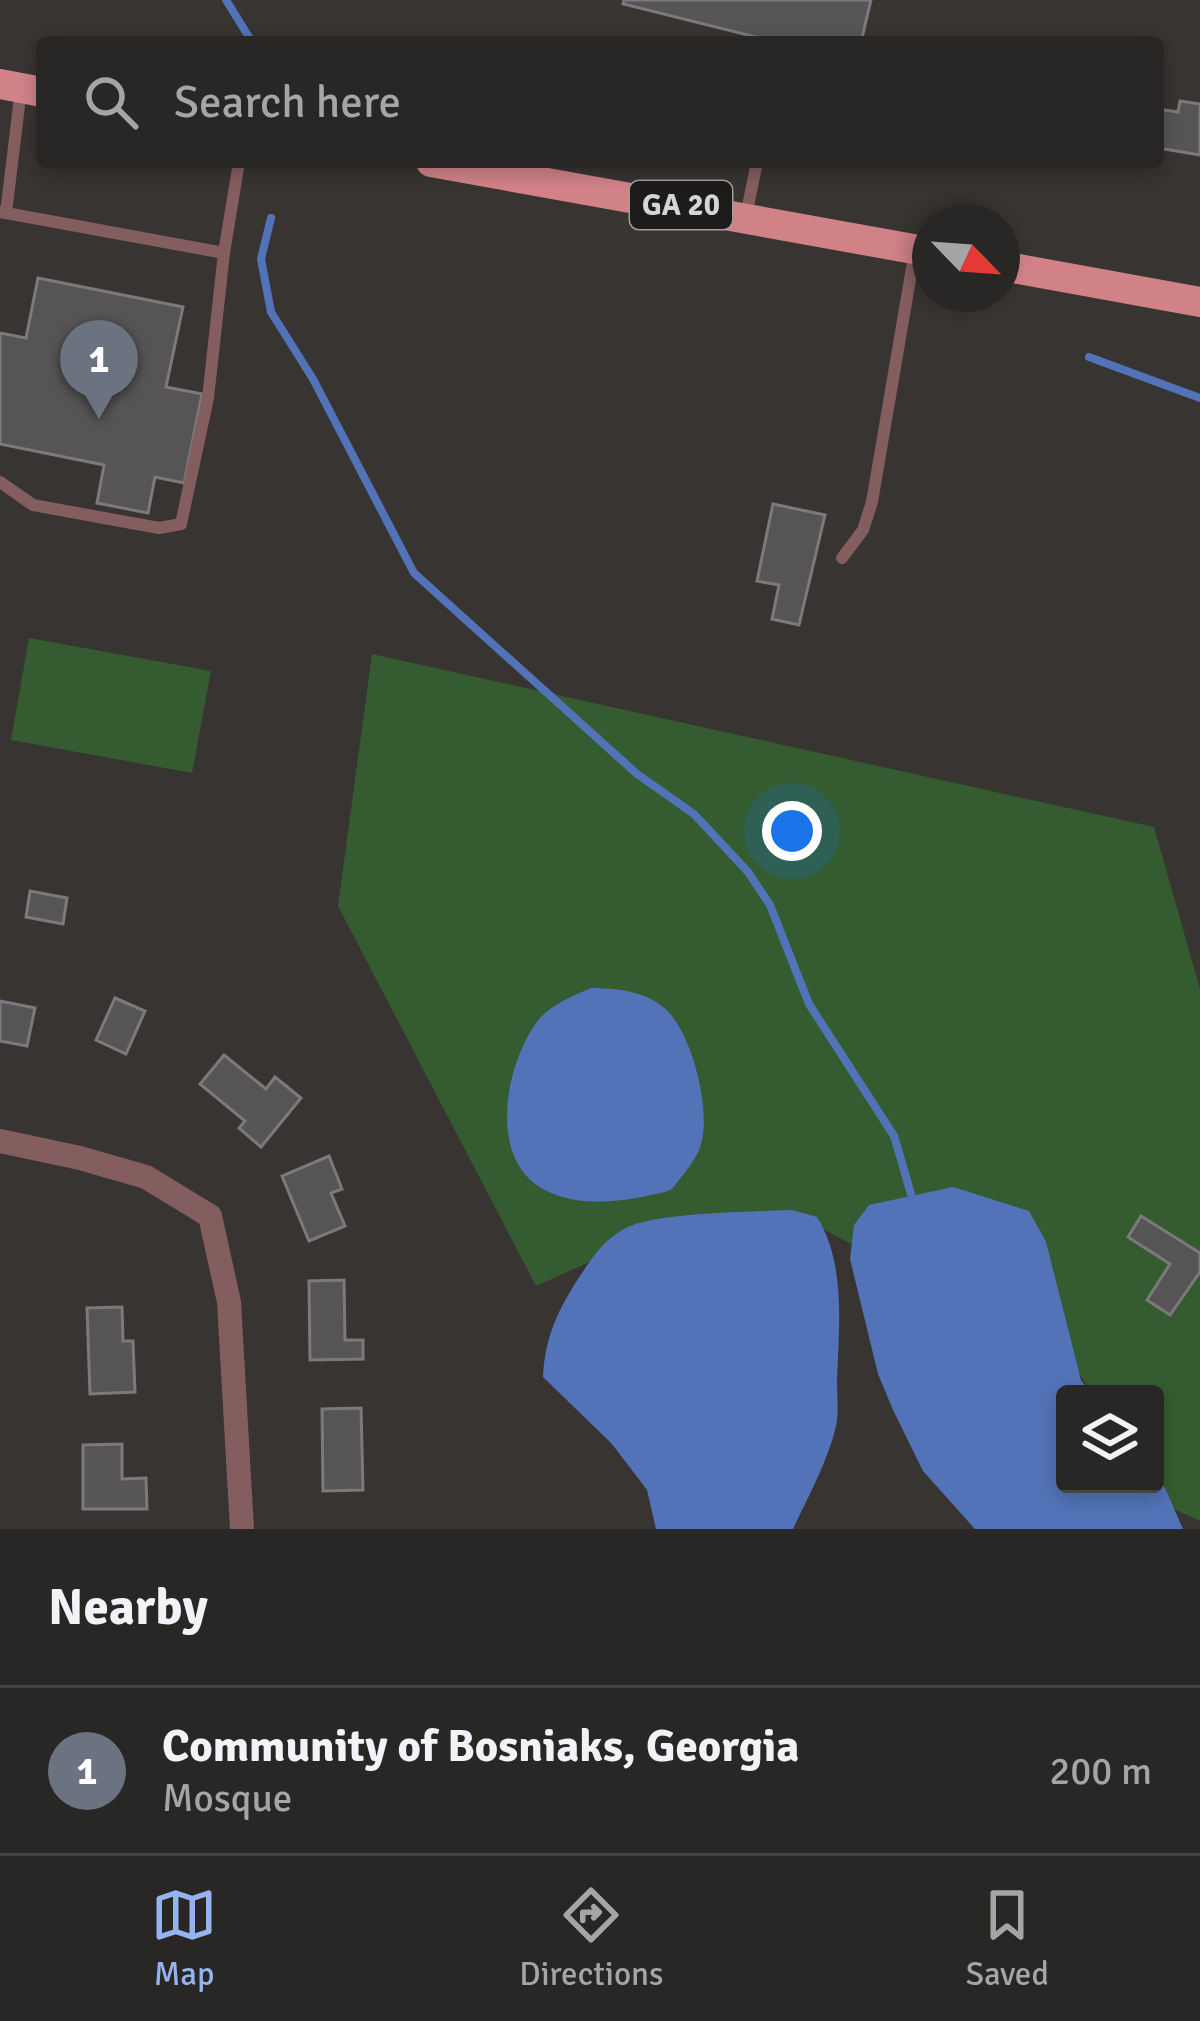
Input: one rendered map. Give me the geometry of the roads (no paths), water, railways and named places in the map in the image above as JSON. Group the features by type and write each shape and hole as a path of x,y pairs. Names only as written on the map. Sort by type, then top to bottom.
{"main road":[{"name":"GA 20","path":"465,168 912,248"},
{"path":"1020,269 1200,302"}],"street":[{"path":"0,1141 146,1177 210,1216 229,1302 242,1529"}],"lane":[{"path":"21,88 3,212 224,253"},
{"path":"0,482 33,506 159,528 181,524 208,398 238,168"},
{"path":"746,217 756,168"},
{"path":"842,558 862,530 872,502 912,304"}],"water":[{"path":"591,988 629,991 663,1007 691,1053 702,1096 703,1135 690,1165 665,1192 620,1200 574,1200 545,1190 527,1176 515,1157 507,1112 525,1042 547,1011"},
{"path":"953,1187 1029,1211 1046,1242 1085,1385 1056,1385 1056,1493 1164,1493 1164,1487 1183,1529 975,1529 923,1471 878,1374 850,1259 854,1225 869,1205"},
{"path":"792,1210 817,1217 837,1275 837,1415 823,1466 793,1529 656,1529 647,1490 612,1444 543,1377 557,1316 597,1252 626,1228 682,1216"}],"waterway":[{"path":"226,0 248,36"},
{"path":"271,218 261,259 271,312 313,379 414,573 637,774 694,814 748,872 770,905 809,1004 894,1136 911,1194"},
{"path":"1089,357 1200,398"}],"place":[{"name":"Community of Bosniaks, Georgia","path":"99,419"}]}
